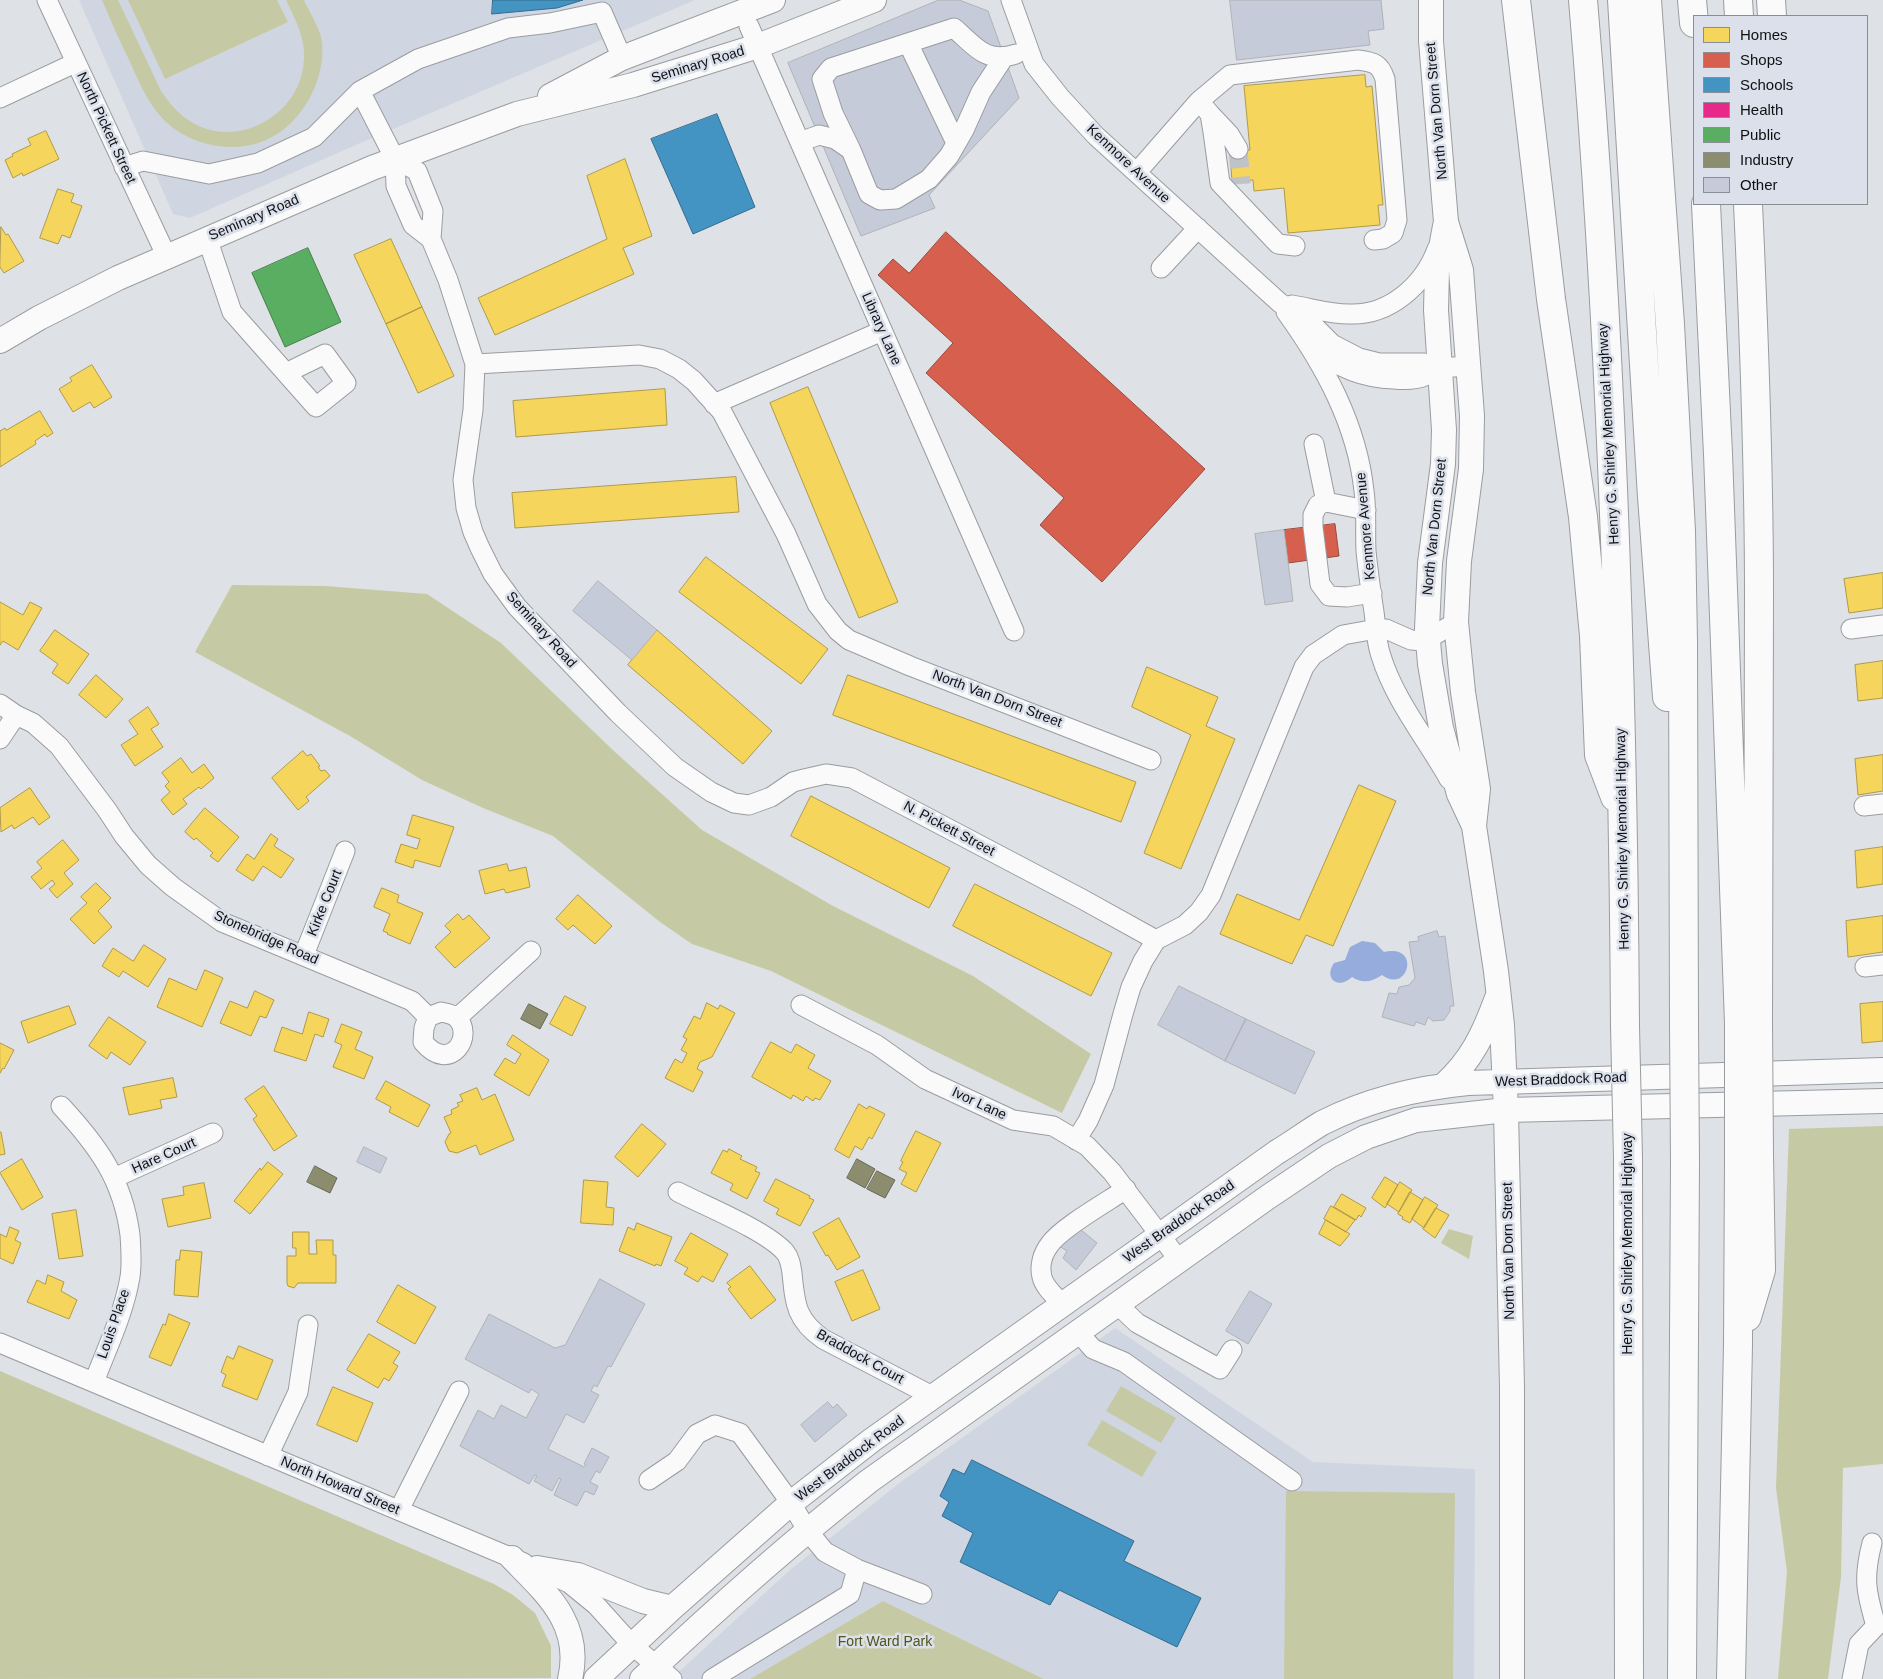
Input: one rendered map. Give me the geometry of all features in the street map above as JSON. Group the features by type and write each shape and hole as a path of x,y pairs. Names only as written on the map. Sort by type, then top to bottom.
{"highway":[{"path":"1501,0 1531,125"},
{"path":"1516,0 1551,300 1583,517 1594,636 1600,755 1624,820"},
{"name":"Henry G. Shirley Memorial Highway","path":"1583,0 1592,109 1608,402 1624,820 1628,1158 1629,1679"},
{"path":"1622,0 1652,497 1684,924"},
{"path":"1648,0 1670,324 1681,532 1685,1163 1682,1679"},
{"path":"1692,0 1693,15"},
{"path":"1738,0 1739,15"},
{"path":"1750,15 1751,0"},
{"path":"1772,0 1772,15"},
{"path":"1706,205 1749,1022"},
{"path":"1731,1679 1738,1345 1761,1270 1749,1158 1749,1022 1757,811 1759,594 1756,369 1748,205"}],"main road":[{"name":"Seminary Road","path":"517,114 622,58 773,0"},
{"name":"Seminary Road","path":"0,341 76,299 166,255 395,159 517,114 633,86 753,36 874,0"},
{"name":"North Van Dorn Street","path":"1431,0 1431,41 1446,222 1460,270 1469,366 1472,443 1468,498 1458,561 1456,622 1463,692 1478,789 1474,826 1498,994 1505,1082 1512,1398 1512,1679"},
{"path":"622,58 633,86"},
{"name":"North Van Dorn Street","path":"1446,222 1437,270 1436,310 1438,368 1444,430 1443,464 1430,563 1428,639 1441,728 1459,794 1474,826"},
{"path":"1444,1085 1461,1070 1477,1045 1498,994"},
{"name":"West Braddock Road","path":"596,1679 791,1502 872,1440 1277,1152 1322,1124 1382,1098 1420,1088 1444,1085 1883,1070"},
{"name":"West Braddock Road","path":"656,1675 732,1594 807,1530 870,1481 1268,1197 1329,1156 1366,1138 1416,1120 1506,1110 1883,1101"},
{"path":"512,1558 546,1593 562,1616 571,1641 573,1657 570,1679"},
{"path":"537,1568 578,1575 643,1600 672,1608"}],"street":[{"name":"North Pickett Street","path":"47,0 166,255"},
{"name":"Kenmore Avenue","path":"1011,0 1034,64 1060,97 1096,136 1280,303 1323,367 1344,413 1360,463 1366,510 1366,551 1380,656 1393,688 1441,765 1474,826"},
{"path":"124,167 143,161 209,174 258,163 314,136 360,90 418,59 508,28 550,23 602,12 622,58"},
{"path":"1004,58 981,92 949,156 929,179 896,199 880,200 869,194 868,175 851,150 833,112 822,79 832,68 954,28 981,53 1004,58 1029,50"},
{"name":"Library Lane","path":"753,36 1014,631"},
{"path":"908,43 956,143"},
{"path":"1137,172 1204,107 1230,75 1258,65 1358,60 1377,64 1386,79 1397,220 1393,233 1374,240"},
{"path":"0,98 75,63"},
{"path":"360,90 395,159 396,186 413,224 431,239"},
{"path":"1204,107 1229,134 1238,149"},
{"path":"1204,107 1214,132 1220,183 1238,191 1278,244 1294,246"},
{"path":"800,142 818,135 835,139 851,150"},
{"path":"395,159 418,171 433,212 431,239"},
{"path":"1280,303 1322,312 1350,314 1373,312 1392,304 1410,289 1428,266 1435,253 1446,222"},
{"path":"1161,268 1198,228"},
{"path":"207,238 232,312 286,373"},
{"name":"Seminary Road","path":"431,239 448,280 475,364 473,410 463,480 466,508 473,532 493,574 517,607 618,713 675,767 711,792 734,803"},
{"name":"Kenmore Avenue","path":"1280,303 1306,318 1332,344 1359,358 1379,363 1424,363 1438,368 1469,366"},
{"path":"475,364 639,354 660,359 679,369 694,381 714,404 882,331"},
{"name":"Kenmore Avenue","path":"1309,344 1335,364 1354,373 1376,378 1404,380 1424,377 1438,368"},
{"name":"North Van Dorn Street","path":"714,404 722,412 786,534 817,604 825,616 844,636 849,640 910,666 1151,760"},
{"path":"1314,444 1326,502"},
{"path":"1366,510 1326,502 1318,505 1314,515 1313,526 1320,584 1329,596 1347,597 1372,593"},
{"path":"1076,1140 1088,1121 1104,1085 1131,987 1143,961 1156,940 1185,926 1211,895 1304,667 1312,655 1343,635 1376,628 1386,629 1411,640 1425,640 1456,622"},
{"path":"1851,629 1883,625"},
{"name":"Stonebridge Road","path":"0,704 16,715 33,723 59,746 124,836 148,865 173,887 222,922 412,1001 428,1017"},
{"path":"0,739 16,715"},
{"name":"N. Pickett Street","path":"734,803 749,805 771,797 793,782 826,774 852,778 1156,940"},
{"path":"1864,806 1883,804"},
{"name":"Kirke Court","path":"304,955 345,852"},
{"path":"457,1018 530,951"},
{"name":"Ivor Lane","path":"802,1005 878,1045 925,1079 1013,1120 1053,1126 1076,1140 1100,1158 1162,1235 1179,1260"},
{"path":"441,1012 457,1018 463,1034 460,1046 452,1054 442,1055 430,1051 422,1042 428,1017 441,1012"},
{"name":"Louis Place","path":"61,1106 100,1153 114,1178 127,1215 131,1249 130,1277 120,1316 94,1382"},
{"name":"Hare Court","path":"114,1178 213,1133"},
{"path":"1063,1305 1042,1278 1043,1254 1051,1242 1063,1231 1126,1189"},
{"name":"Braddock Court","path":"678,1192 768,1238 786,1253 791,1265 795,1302 802,1319 811,1330 823,1339 934,1397"},
{"path":"1117,1304 1137,1323 1220,1370 1232,1350"},
{"path":"268,1456 298,1392 308,1325"},
{"path":"1078,1332 1093,1349 1124,1362 1292,1481"},
{"name":"North Howard Street","path":"0,1343 569,1583 596,1604 656,1675"},
{"path":"399,1510 459,1391"},
{"path":"649,1480 678,1461 697,1434 715,1425 740,1434 791,1502 807,1530 826,1552 857,1569 922,1594"},
{"path":"1852,1679 1859,1644 1879,1625 1867,1596 1866,1566 1872,1543"},
{"path":"712,1679 850,1594 857,1569"}],"shaded area":[{"path":"79,0 695,0 190,218 173,214"},
{"path":"1115,1328 1313,1462 1475,1469 1474,1679 1044,1679 883,1601 750,1679 671,1679 791,1569 902,1481"}],"green space":[{"path":"102,0 118,0 161,91 175,109 193,123 212,130 230,132 249,129 266,121 281,109 293,95 301,77 304,50 299,28 286,0 304,0 319,32 322,42 322,57 315,87 300,113 289,125 264,141 238,147 224,147 183,135 162,118 148,99"},
{"path":"128,0 277,0 288,22 165,79"},
{"path":"232,585 325,586 427,594 501,643 615,752 702,830 833,906 973,976 1091,1054 1062,1113 771,971 692,944 660,922 553,836 483,808 422,780 350,736 195,652"},
{"path":"1883,1126 1883,1464 1843,1468 1841,1577 1828,1679 1778,1679 1787,1572 1776,1488 1789,1129"},
{"path":"1449,1229 1473,1236 1469,1259 1441,1243"},
{"path":"0,1371 494,1584 513,1595 535,1613 551,1646 551,1678 0,1679"},
{"path":"1121,1386 1176,1418 1161,1443 1106,1411"},
{"path":"1102,1420 1157,1452 1142,1477 1087,1445"},
{"path":"1286,1491 1455,1493 1453,1679 1284,1679"},
{"name":"Fort Ward Park","path":"883,1601 1044,1679 750,1679"}],"water":[{"path":"1362,941 1375,943 1384,952 1396,951 1403,955 1407,961 1407,968 1404,974 1399,979 1391,979 1382,975 1367,981 1360,981 1352,977 1342,983 1334,981 1330,974 1334,963 1345,960 1350,947"}],"building: Homes":[{"path":"1365,75 1366,87 1372,86 1383,205 1378,205 1380,225 1288,233 1284,188 1254,191 1253,180 1232,182 1230,152 1250,150 1244,86"},
{"path":"46,131 59,159 23,176 22,173 13,178 5,160 13,156 12,154 31,145 28,139"},
{"path":"625,159 652,236 623,248 634,274 495,335 478,298 607,239 587,176"},
{"path":"58,189 74,194 71,202 82,206 70,238 62,235 58,244 40,238"},
{"path":"1,227 6,235 8,234 24,261 4,273 0,267"},
{"path":"391,239 422,307 386,324 354,255"},
{"path":"422,307 454,376 418,393 386,324"},
{"path":"92,365 112,397 94,408 90,402 73,412 59,389 72,381 70,378"},
{"path":"808,387 898,602 859,618 770,403"},
{"path":"665,389 667,425 516,437 513,401"},
{"path":"40,411 53,433 47,437 45,434 35,441 36,444 0,467 0,431 5,428 6,430"},
{"path":"736,477 739,512 515,528 512,493"},
{"path":"706,557 828,649 801,684 679,592"},
{"path":"1883,573 1883,608 1849,613 1844,579"},
{"path":"0,602 23,615 30,602 42,608 18,650 3,641 0,645"},
{"path":"55,630 89,654 68,684 52,673 58,664 40,651"},
{"path":"657,630 772,731 743,764 628,665"},
{"path":"1883,661 1883,698 1858,701 1855,665"},
{"path":"1147,667 1218,697 1206,726 1235,739 1181,869 1144,853 1191,735 1132,707"},
{"path":"96,675 123,699 106,718 79,695"},
{"path":"848,675 1136,782 1121,822 833,715"},
{"path":"148,707 159,724 151,729 163,747 135,766 121,745 138,734 129,721"},
{"path":"303,751 307,756 311,754 320,766 318,767 321,771 325,770 330,776 306,797 309,801 298,810 272,778"},
{"path":"1883,755 1883,791 1858,795 1855,759"},
{"path":"181,758 192,773 204,764 214,778 201,789 199,787 183,799 187,804 173,815 161,800 170,792 165,786 169,782 162,773"},
{"path":"1359,785 1396,801 1333,946 1306,935 1292,964 1220,934 1237,894 1299,920"},
{"path":"30,788 50,817 39,825 33,817 14,829 12,825 1,832 0,808"},
{"path":"811,796 950,868 929,908 791,836"},
{"path":"205,808 239,837 218,862 210,856 213,853 196,838 194,840 185,832"},
{"path":"413,815 454,827 440,867 415,860 413,868 395,862 401,844 417,849 420,839 407,835"},
{"path":"271,834 278,839 274,846 294,859 281,878 263,866 253,881 236,870 247,854 254,859"},
{"path":"63,840 79,860 64,873 73,884 57,898 49,889 55,884 52,880 41,889 31,877 42,868 37,862"},
{"path":"1883,847 1883,884 1857,888 1855,851"},
{"path":"507,864 509,871 526,867 530,887 506,893 504,889 485,894 479,871"},
{"path":"96,883 111,898 98,911 112,927 94,944 70,919 87,903 81,897"},
{"path":"975,884 1112,953 1091,996 953,926"},
{"path":"382,888 399,895 397,902 423,913 410,944 383,931 390,914 374,907"},
{"path":"578,895 612,926 595,944 573,925 568,930 556,919"},
{"path":"458,914 463,920 469,915 490,938 455,968 435,947 451,932 445,926"},
{"path":"1883,916 1883,952 1848,957 1846,921"},
{"path":"144,945 166,959 148,987 123,971 119,977 102,966 113,948 133,961"},
{"path":"205,970 223,978 202,1027 157,1007 169,978 196,990"},
{"path":"255,991 274,1000 266,1018 260,1016 251,1036 220,1023 230,1001 247,1008"},
{"path":"565,996 586,1007 572,1036 550,1024"},
{"path":"1883,1002 1883,1041 1862,1043 1860,1004"},
{"path":"707,1003 718,1009 720,1005 735,1013 712,1057 700,1062 697,1069 703,1072 693,1092 665,1078 675,1059 682,1063 687,1053 681,1050 687,1039 683,1037 694,1016 700,1019"},
{"path":"69,1006 76,1024 28,1043 21,1022"},
{"path":"309,1012 329,1019 323,1037 315,1034 306,1061 274,1051 282,1027 302,1034"},
{"path":"109,1017 146,1042 130,1065 111,1052 107,1059 89,1046"},
{"path":"342,1024 362,1032 355,1049 373,1057 364,1079 333,1067 342,1045 335,1042"},
{"path":"513,1035 549,1060 529,1096 494,1075 505,1058 515,1064 521,1054 507,1045"},
{"path":"771,1042 791,1053 796,1044 815,1055 808,1068 831,1081 820,1100 815,1098 813,1101 806,1096 803,1101 793,1095 791,1099 752,1077"},
{"path":"0,1043 14,1050 0,1073"},
{"path":"173,1078 177,1097 160,1100 162,1108 129,1115 123,1088"},
{"path":"386,1081 430,1105 418,1127 389,1112 391,1107 376,1099"},
{"path":"264,1086 297,1136 274,1151 253,1119 257,1116 245,1099"},
{"path":"477,1088 482,1100 495,1094 514,1140 480,1155 476,1145 457,1153 449,1151 445,1142 451,1133 444,1117 452,1114 451,1110 459,1106 457,1103 463,1101 460,1095"},
{"path":"859,1104 867,1109 869,1106 885,1114 872,1139 869,1137 862,1150 855,1146 849,1158 835,1150"},
{"path":"642,1124 666,1144 638,1177 615,1157"},
{"path":"916,1131 941,1143 916,1192 901,1184 907,1173 899,1169"},
{"path":"0,1132 5,1154 0,1155"},
{"path":"729,1149 742,1156 740,1159 757,1167 755,1171 760,1173 747,1199 730,1190 733,1184 711,1173 723,1150 727,1152"},
{"path":"22,1159 43,1197 22,1210 0,1173"},
{"path":"268,1162 283,1174 250,1214 234,1201 260,1168 261,1170"},
{"path":"1385,1177 1398,1185 1385,1208 1372,1198"},
{"path":"776,1179 810,1196 809,1198 814,1200 800,1226 776,1214 779,1209 764,1201"},
{"path":"584,1180 608,1182 606,1207 614,1208 613,1225 581,1223"},
{"path":"1400,1182 1412,1190 1399,1212 1387,1204"},
{"path":"204,1183 211,1218 168,1227 162,1199 184,1195 183,1187"},
{"path":"1410,1192 1423,1200 1410,1223 1402,1219 1403,1217 1398,1214"},
{"path":"1342,1194 1366,1208 1361,1217 1359,1215 1356,1220 1334,1207"},
{"path":"1425,1197 1438,1205 1424,1228 1412,1219"},
{"path":"1331,1206 1355,1220 1346,1232 1324,1219"},
{"path":"1436,1208 1449,1215 1435,1238 1423,1229"},
{"path":"76,1210 83,1256 59,1259 52,1214"},
{"path":"839,1218 860,1257 837,1270 828,1255 826,1256 813,1233"},
{"path":"1326,1220 1350,1234 1340,1246 1319,1234"},
{"path":"637,1223 672,1237 661,1266 656,1264 655,1266 619,1251 628,1227 634,1230"},
{"path":"10,1227 19,1231 15,1240 21,1243 13,1264 0,1258 0,1234 6,1237"},
{"path":"293,1232 309,1232 309,1254 317,1254 316,1240 333,1240 333,1255 336,1255 336,1283 298,1283 294,1288 288,1286 287,1256 296,1256 296,1248 293,1248"},
{"path":"691,1233 728,1254 713,1282 702,1276 698,1282 684,1274 688,1268 675,1261"},
{"path":"181,1250 202,1252 198,1297 174,1295 176,1260 179,1260"},
{"path":"750,1266 776,1300 751,1319 728,1289 731,1287 727,1283"},
{"path":"863,1270 880,1309 852,1321 835,1282"},
{"path":"48,1275 64,1282 61,1291 77,1300 69,1319 27,1302 37,1280 45,1284"},
{"path":"398,1285 436,1307 415,1344 377,1322"},
{"path":"169,1314 190,1323 171,1366 149,1357"},
{"path":"369,1334 400,1352 393,1363 398,1366 389,1381 384,1378 378,1388 347,1370"},
{"path":"239,1346 273,1360 257,1400 222,1386 226,1375 221,1372 227,1356 233,1359"},
{"path":"333,1387 373,1403 357,1442 317,1425"}],"building: Shops":[{"path":"946,232 1205,469 1102,582 1040,525 1064,498 926,373 953,343 878,275 893,259 909,273"},
{"path":"1335,524 1339,556 1288,563 1284,530"}],"building: Schools":[{"path":"493,0 583,0 557,8 492,14"},
{"path":"717,114 755,207 693,234 651,139"},
{"path":"972,1460 1134,1541 1124,1561 1201,1598 1177,1647 1059,1590 1050,1605 960,1562 973,1533 942,1516 949,1502 940,1496 953,1469 964,1474"}],"building: Health":[{"path":"896,35 943,150 877,177 829,63"}],"building: Public":[{"path":"308,248 341,322 285,347 252,273"}],"building: Industry":[{"path":"529,1004 548,1014 540,1029 521,1019"},
{"path":"857,1159 875,1169 865,1188 847,1178"},
{"path":"315,1166 337,1178 330,1193 307,1182"},
{"path":"877,1171 895,1180 885,1198 867,1189"}],"building: Other":[{"path":"939,0 959,0 988,11 1019,98 929,195 935,208 861,236 788,63"},
{"path":"1230,0 1381,0 1384,29 1368,31 1370,45 1237,60"},
{"path":"1284,530 1293,601 1265,605 1255,534"},
{"path":"598,581 657,630 632,660 573,611"},
{"path":"1437,931 1439,937 1445,936 1454,1006 1450,1006 1450,1011 1444,1020 1433,1021 1428,1017 1425,1025 1416,1022 1414,1026 1382,1017 1389,993 1397,994 1399,987 1409,985 1415,978 1409,942 1419,941 1418,937"},
{"path":"1179,986 1246,1019 1225,1061 1158,1025"},
{"path":"1246,1019 1315,1052 1295,1094 1225,1061"},
{"path":"364,1147 387,1158 380,1173 357,1162"},
{"path":"1075,1225 1097,1243 1076,1270 1063,1258 1067,1251 1059,1246"},
{"path":"600,1279 645,1304 611,1367 608,1366 597,1387 594,1385 591,1391 599,1395 584,1423 566,1414 548,1449 584,1467 592,1448 609,1457 600,1473 596,1471 590,1482 598,1486 594,1495 585,1491 577,1506 554,1495 561,1479 559,1478 552,1491 534,1481 537,1476 535,1475 529,1484 460,1446 478,1410 494,1419 501,1405 526,1418 539,1394 531,1389 529,1393 465,1359 489,1314 555,1348 565,1345"},
{"path":"1250,1291 1272,1304 1248,1344 1226,1331"},
{"path":"828,1402 833,1408 837,1404 847,1415 815,1442 801,1425"}],"tunnel":[{"path":"1238,149 1241,184"}]}
